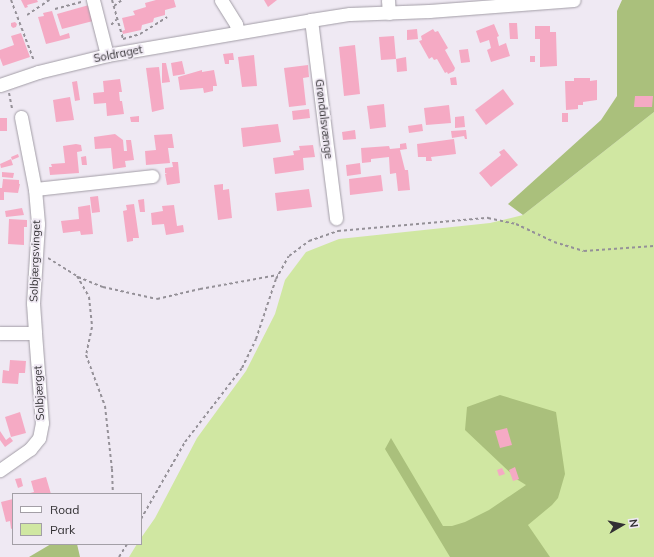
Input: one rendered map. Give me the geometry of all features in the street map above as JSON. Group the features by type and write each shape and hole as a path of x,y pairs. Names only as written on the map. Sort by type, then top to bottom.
{"street":[{"path":"88,0 108,55"},
{"path":"221,0 236,24 238,32"},
{"name":"Soldraget","path":"3,83 38,72 108,55 389,6 574,0"},
{"name":"Grøndalsvænge","path":"311,20 336,218"},
{"name":"Solbjærgsvinget","path":"21,117 34,190 38,224 33,303 35,333"},
{"path":"34,190 152,176"},
{"path":"0,333 35,333"},
{"name":"Solbjærget","path":"0,470 30,450 39,438 42,423 35,333"}],"path":[{"path":"11,0 38,72"},
{"path":"27,15 49,0"},
{"path":"55,9 88,0"},
{"path":"112,0 123,39 140,34 167,17"},
{"path":"114,6 122,0"},
{"path":"3,83 13,113 21,117"},
{"path":"142,517 185,442 242,368 256,339 279,274 289,256 309,240 338,231 488,218 516,224 554,242 584,251 654,246"},
{"path":"37,251 77,276 103,287 157,299 279,274"},
{"path":"77,276 89,298 92,327 86,355 105,406 113,493"},
{"path":"122,545 124,550"},
{"path":"119,557 126,545"}],"green space":[{"path":"622,0 654,0 654,112 523,215 508,204 601,120 617,96 617,11"},
{"path":"654,112 654,557 129,557 136,545 142,545 142,537 155,518 197,438 246,371 275,314 285,280 306,252 339,239 490,223 523,215"},
{"path":"500,395 556,412 565,474 558,498 528,525 550,557 450,557 385,449 391,438 443,526 452,526 465,522 489,510 526,485 518,480 465,430 467,407"},
{"path":"49,545 77,545 80,557 29,557"}],"building":[{"path":"21,0 37,0 38,2 27,5 28,7 25,8"},
{"path":"156,0 174,0 176,7 165,10 165,15 154,18 153,22 142,25 141,30 123,34 122,31 125,30 122,18 135,15 133,11 146,7 145,3"},
{"path":"264,0 277,0 268,7"},
{"path":"89,5 93,21 62,29 57,14"},
{"path":"52,11 60,36 69,33 70,38 46,44 38,17 44,16 43,13"},
{"path":"15,22 17,24 16,27 13,28 11,23"},
{"path":"509,23 517,23 518,39 510,39"},
{"path":"494,24 499,36 497,37 499,46 506,43 510,56 491,62 487,50 491,48 489,40 480,43 476,31"},
{"path":"535,26 550,26 550,32 556,32 557,66 540,67 540,39 535,39"},
{"path":"417,29 418,39 407,40 407,30"},
{"path":"433,29 435,32 438,31 448,48 445,50 455,68 454,71 448,74 447,72 445,73 437,59 434,60 432,57 429,59 419,41 422,40 421,36"},
{"path":"21,33 30,57 3,66 0,58 0,50 14,45 11,36"},
{"path":"394,36 396,59 381,60 379,37"},
{"path":"355,45 360,94 344,96 339,47"},
{"path":"468,49 470,62 461,63 459,50"},
{"path":"233,53 234,60 229,60 229,64 225,64 223,54"},
{"path":"254,55 257,86 242,87 238,57"},
{"path":"530,56 535,56 535,62 530,62"},
{"path":"406,57 407,71 397,72 396,59"},
{"path":"182,61 185,74 173,76 171,63"},
{"path":"162,63 166,63 170,82 162,83"},
{"path":"308,65 309,77 303,78 306,105 289,107 284,68"},
{"path":"159,67 164,109 152,112 146,68"},
{"path":"202,70 202,72 214,70 217,86 213,86 213,91 204,93 203,88 180,90 178,77"},
{"path":"456,77 457,85 451,85 450,78"},
{"path":"574,78 590,78 590,81 597,80 597,100 583,102 583,105 578,105 578,109 566,110 565,81 574,81"},
{"path":"120,79 122,92 119,92 120,101 122,101 124,114 107,116 106,103 94,104 93,93 104,92 103,81"},
{"path":"77,81 80,100 75,101 72,82"},
{"path":"503,89 514,104 486,125 475,110"},
{"path":"635,96 653,96 652,107 634,107"},
{"path":"70,97 74,120 56,122 53,100"},
{"path":"384,104 386,127 370,129 367,106"},
{"path":"449,105 451,123 426,125 424,108"},
{"path":"309,109 310,118 293,120 292,111"},
{"path":"562,113 568,113 568,122 562,122"},
{"path":"139,116 139,122 131,122 130,117"},
{"path":"464,116 465,127 455,128 455,117"},
{"path":"0,118 7,118 7,131 0,131"},
{"path":"278,124 281,142 243,147 241,128"},
{"path":"422,124 423,131 409,133 408,126"},
{"path":"355,130 356,139 343,140 342,132"},
{"path":"466,130 467,139 465,139 464,136 452,138 451,131"},
{"path":"115,134 123,140 124,151 127,151 126,140 131,140 134,160 125,161 126,167 113,169 111,148 95,149 94,137"},
{"path":"172,134 174,148 168,148 170,163 146,165 145,151 156,150 154,135"},
{"path":"454,139 456,154 431,157 432,161 426,161 426,157 418,157 417,144"},
{"path":"406,143 407,149 400,150 405,170 408,170 410,190 398,191 396,173 390,174 389,157 371,159 371,162 362,163 361,148 389,146 390,149 400,148 400,144"},
{"path":"76,144 81,145 82,151 77,152 79,173 50,175 49,167 52,167 51,164 65,163 63,146"},
{"path":"313,145 315,157 303,158 304,170 275,174 273,158 294,155 293,151 300,150 299,146"},
{"path":"504,149 518,165 491,187 479,173 501,155 499,152"},
{"path":"18,154 19,157 12,160 11,157"},
{"path":"86,156 87,165 82,165 81,157"},
{"path":"11,159 13,165 1,168 0,164"},
{"path":"172,162 178,162 180,183 167,185 165,174 167,173 165,173 165,168 173,167"},
{"path":"360,163 361,174 347,176 346,165"},
{"path":"2,172 14,173 13,178 2,177"},
{"path":"381,175 383,191 350,195 349,179"},
{"path":"3,179 19,180 20,184 18,193 4,192 4,200 0,200 0,188 2,188"},
{"path":"223,184 223,190 229,189 232,218 218,220 214,185"},
{"path":"309,189 312,207 277,211 275,193"},
{"path":"98,196 100,212 92,213 90,197"},
{"path":"144,199 145,212 140,212 138,200"},
{"path":"134,204 139,238 133,238 133,241 127,242 123,211 127,210 126,205"},
{"path":"90,205 93,234 81,235 80,231 63,233 61,221 79,219 78,207"},
{"path":"174,205 177,226 183,225 184,232 166,235 164,224 152,225 151,213 163,211 162,206"},
{"path":"22,208 24,215 6,217 5,211"},
{"path":"9,219 27,220 27,227 24,227 24,245 8,244"},
{"path":"10,360 26,361 25,373 19,373 18,384 2,383 3,370 9,371"},
{"path":"20,412 26,433 11,437 5,417"},
{"path":"507,428 512,445 500,448 495,431"},
{"path":"0,431 6,440 10,437 13,441 5,447 0,440"},
{"path":"515,467 519,479 513,481 509,470"},
{"path":"502,468 505,474 499,476 497,470"},
{"path":"46,477 51,493 30,493 34,492 31,481"},
{"path":"21,478 23,486 18,488 15,479"},
{"path":"12,499 11,529 10,521 6,522 1,502"}]}
